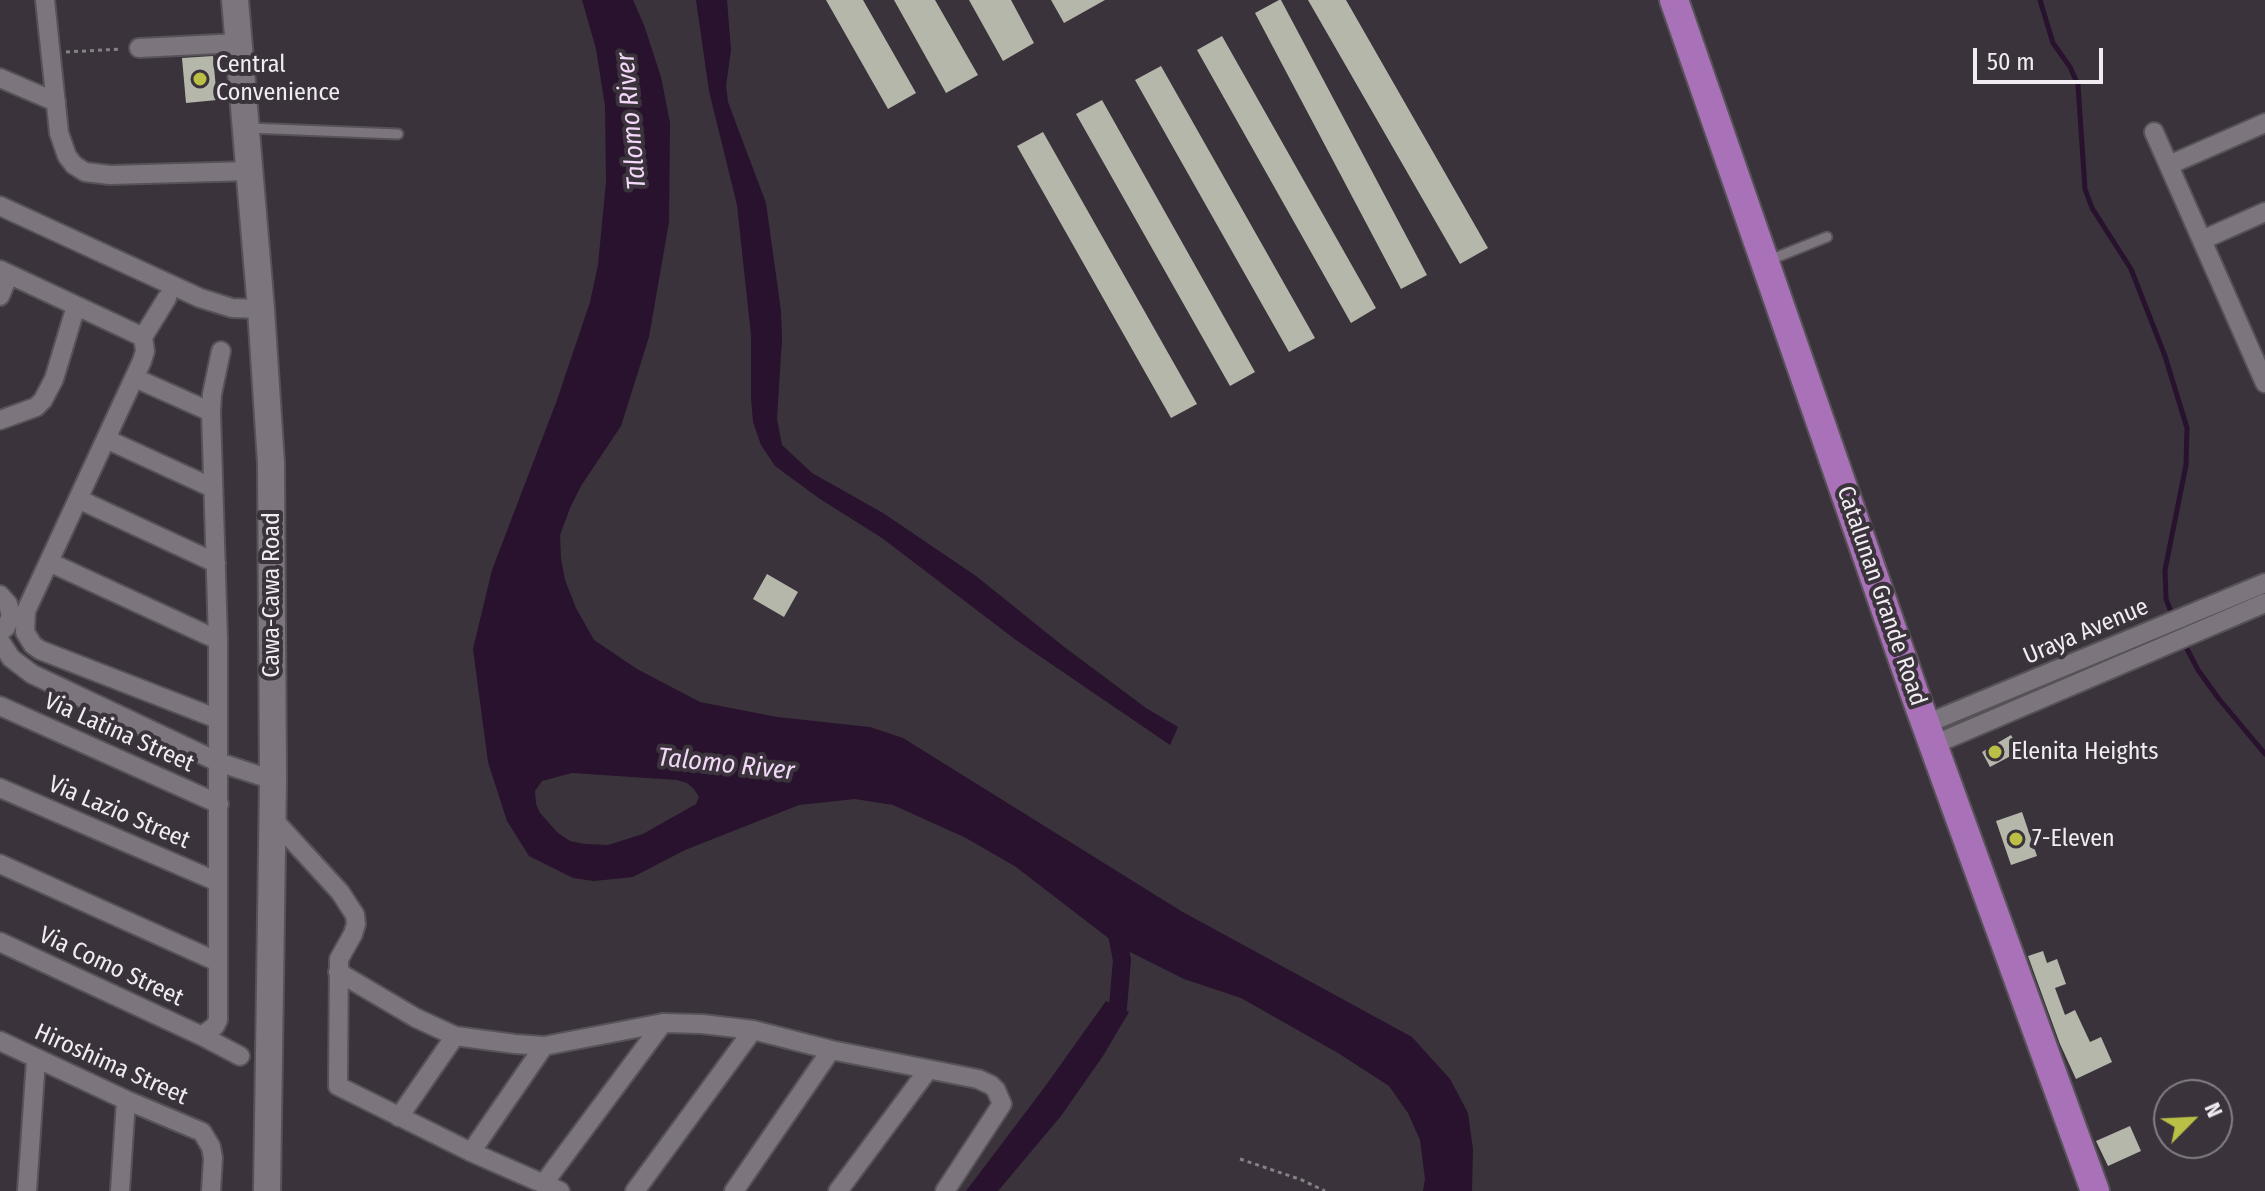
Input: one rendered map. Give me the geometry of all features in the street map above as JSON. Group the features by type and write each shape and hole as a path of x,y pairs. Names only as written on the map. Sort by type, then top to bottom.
{"main road":[{"name":"Catalunan Grande Road","path":"1674,0 1930,735 2095,1191"}],"street":[{"path":"45,0 62,144 74,165 85,172 110,175 250,171"},
{"name":"Cawa-Cawa Road","path":"235,0 271,463 273,819 267,1191"},
{"path":"139,48 239,43"},
{"path":"0,78 56,102"},
{"path":"2169,165 2265,123"},
{"path":"2154,132 2265,383"},
{"path":"0,206 200,298 232,308 261,309"},
{"path":"2202,240 2265,212"},
{"path":"0,296 5,272 143,337"},
{"path":"167,298 143,337 145,351 135,378 26,611 25,632 40,650 218,719"},
{"path":"0,420 36,407 43,400 54,379 76,306"},
{"path":"206,1034 218,1020 218,640 211,412 221,351"},
{"path":"135,378 211,412"},
{"path":"106,439 213,488"},
{"path":"78,499 216,563"},
{"path":"49,562 218,640"},
{"name":"Uraya Avenue","path":"1930,735 2005,714 2113,668 2217,613 2265,583"},
{"path":"0,595 8,604 11,616 0,632"},
{"name":"Uraya Avenue","path":"1930,735 1997,695 2105,650 2217,613 2265,603"},
{"path":"0,641 11,658 32,674 218,762 273,780"},
{"path":"2105,650 2113,668"},
{"path":"1997,695 2005,714"},
{"name":"Via Latina Street","path":"0,706 219,804"},
{"name":"Via Lazio Street","path":"0,788 218,882"},
{"path":"273,819 340,892 355,915 353,934 339,959 338,1086 471,1152 552,1187 663,1023"},
{"path":"0,864 218,962"},
{"name":"Via Como Street","path":"0,942 206,1034 240,1056"},
{"path":"338,972 416,1018 455,1036 544,1046 663,1023 702,1024 753,1030 831,1050 978,1079 991,1085 1001,1097 1002,1104 945,1191"},
{"path":"635,1191 753,1030"},
{"path":"399,1117 455,1036"},
{"name":"Hiroshima Street","path":"0,1041 202,1132 211,1147 213,1158 211,1191"},
{"path":"471,1152 544,1046"},
{"path":"734,1191 831,1050"},
{"path":"27,1191 36,1059"},
{"path":"838,1191 928,1070"},
{"path":"120,1191 126,1100"}],"lane":[{"path":"246,128 398,134"},
{"path":"1765,262 1827,237"}],"path":[{"path":"50,53 139,48"},
{"path":"1240,1159 1325,1191"}],"water":[{"name":"Talomo River","path":"582,0 633,0 661,77 670,123 669,222 649,337 621,426 581,486 560,535 565,580 594,640 637,669 700,702 777,717 870,727 903,738 1181,911 1412,1037 1450,1079 1468,1113 1473,1149 1472,1191 1423,1191 1425,1179 1420,1140 1408,1113 1389,1086 1241,998 1184,979 1120,947 1016,867 966,838 893,805 855,799 799,805 685,850 633,877 594,881 573,878 529,856 507,821 488,762 473,649 492,570 557,400 590,302 598,265 606,182 605,106 596,49","holes":["572,773 677,780 694,789 699,797 696,804 643,834 608,845 570,841 558,833 536,804 535,791 542,781"]},
{"path":"696,0 727,0 731,50 726,86 728,102 766,203 781,311 777,419 782,445 812,473 883,513 976,576 1063,646 1146,708 1178,727 1170,745 1016,640 882,538 775,466 761,445 753,422 751,335 737,205 709,91"},
{"path":"1106,1001 1129,1012 1061,1116 998,1191 966,1191 1044,1088"}],"building":[{"path":"826,0 863,0 916,93 888,109"},
{"path":"894,0 935,0 978,75 946,93"},
{"path":"969,0 1011,0 1034,43 1003,61"},
{"path":"1051,0 1105,0 1064,23"},
{"path":"1279,0 1427,275 1401,289 1255,13"},
{"path":"1308,0 1346,0 1488,248 1460,264"},
{"path":"1222,36 1376,308 1351,323 1197,50"},
{"name":"Central Convenience","path":"213,56 217,100 186,103 182,58"},
{"path":"1161,66 1315,338 1289,352 1135,80"},
{"path":"1102,100 1255,372 1230,386 1076,114"},
{"path":"1043,132 1197,404 1171,418 1017,146"},
{"path":"767,574 798,592 784,617 753,599"},
{"path":"2011,735 2020,751 1990,767 1982,752"},
{"name":"7-Eleven","path":"2022,812 2037,856 2011,865 1996,821"},
{"path":"2043,951 2047,963 2057,959 2066,984 2055,988 2065,1015 2075,1010 2090,1042 2101,1037 2112,1062 2076,1079 2028,956"},
{"path":"2130,1126 2141,1151 2108,1166 2096,1141"}],"waterway":[{"path":"2040,0 2053,43 2078,85 2085,189 2092,208 2131,269 2165,356 2187,428 2186,465 2165,570 2166,599 2171,612"},
{"path":"2186,647 2219,699 2265,754"},
{"path":"1105,1025 1118,1007 1122,960 1115,924"}],"place":[{"name":"Central Convenience","path":"200,79"},
{"name":"Elenita Heights","path":"1995,752"},
{"name":"7-Eleven","path":"2016,839"}]}
